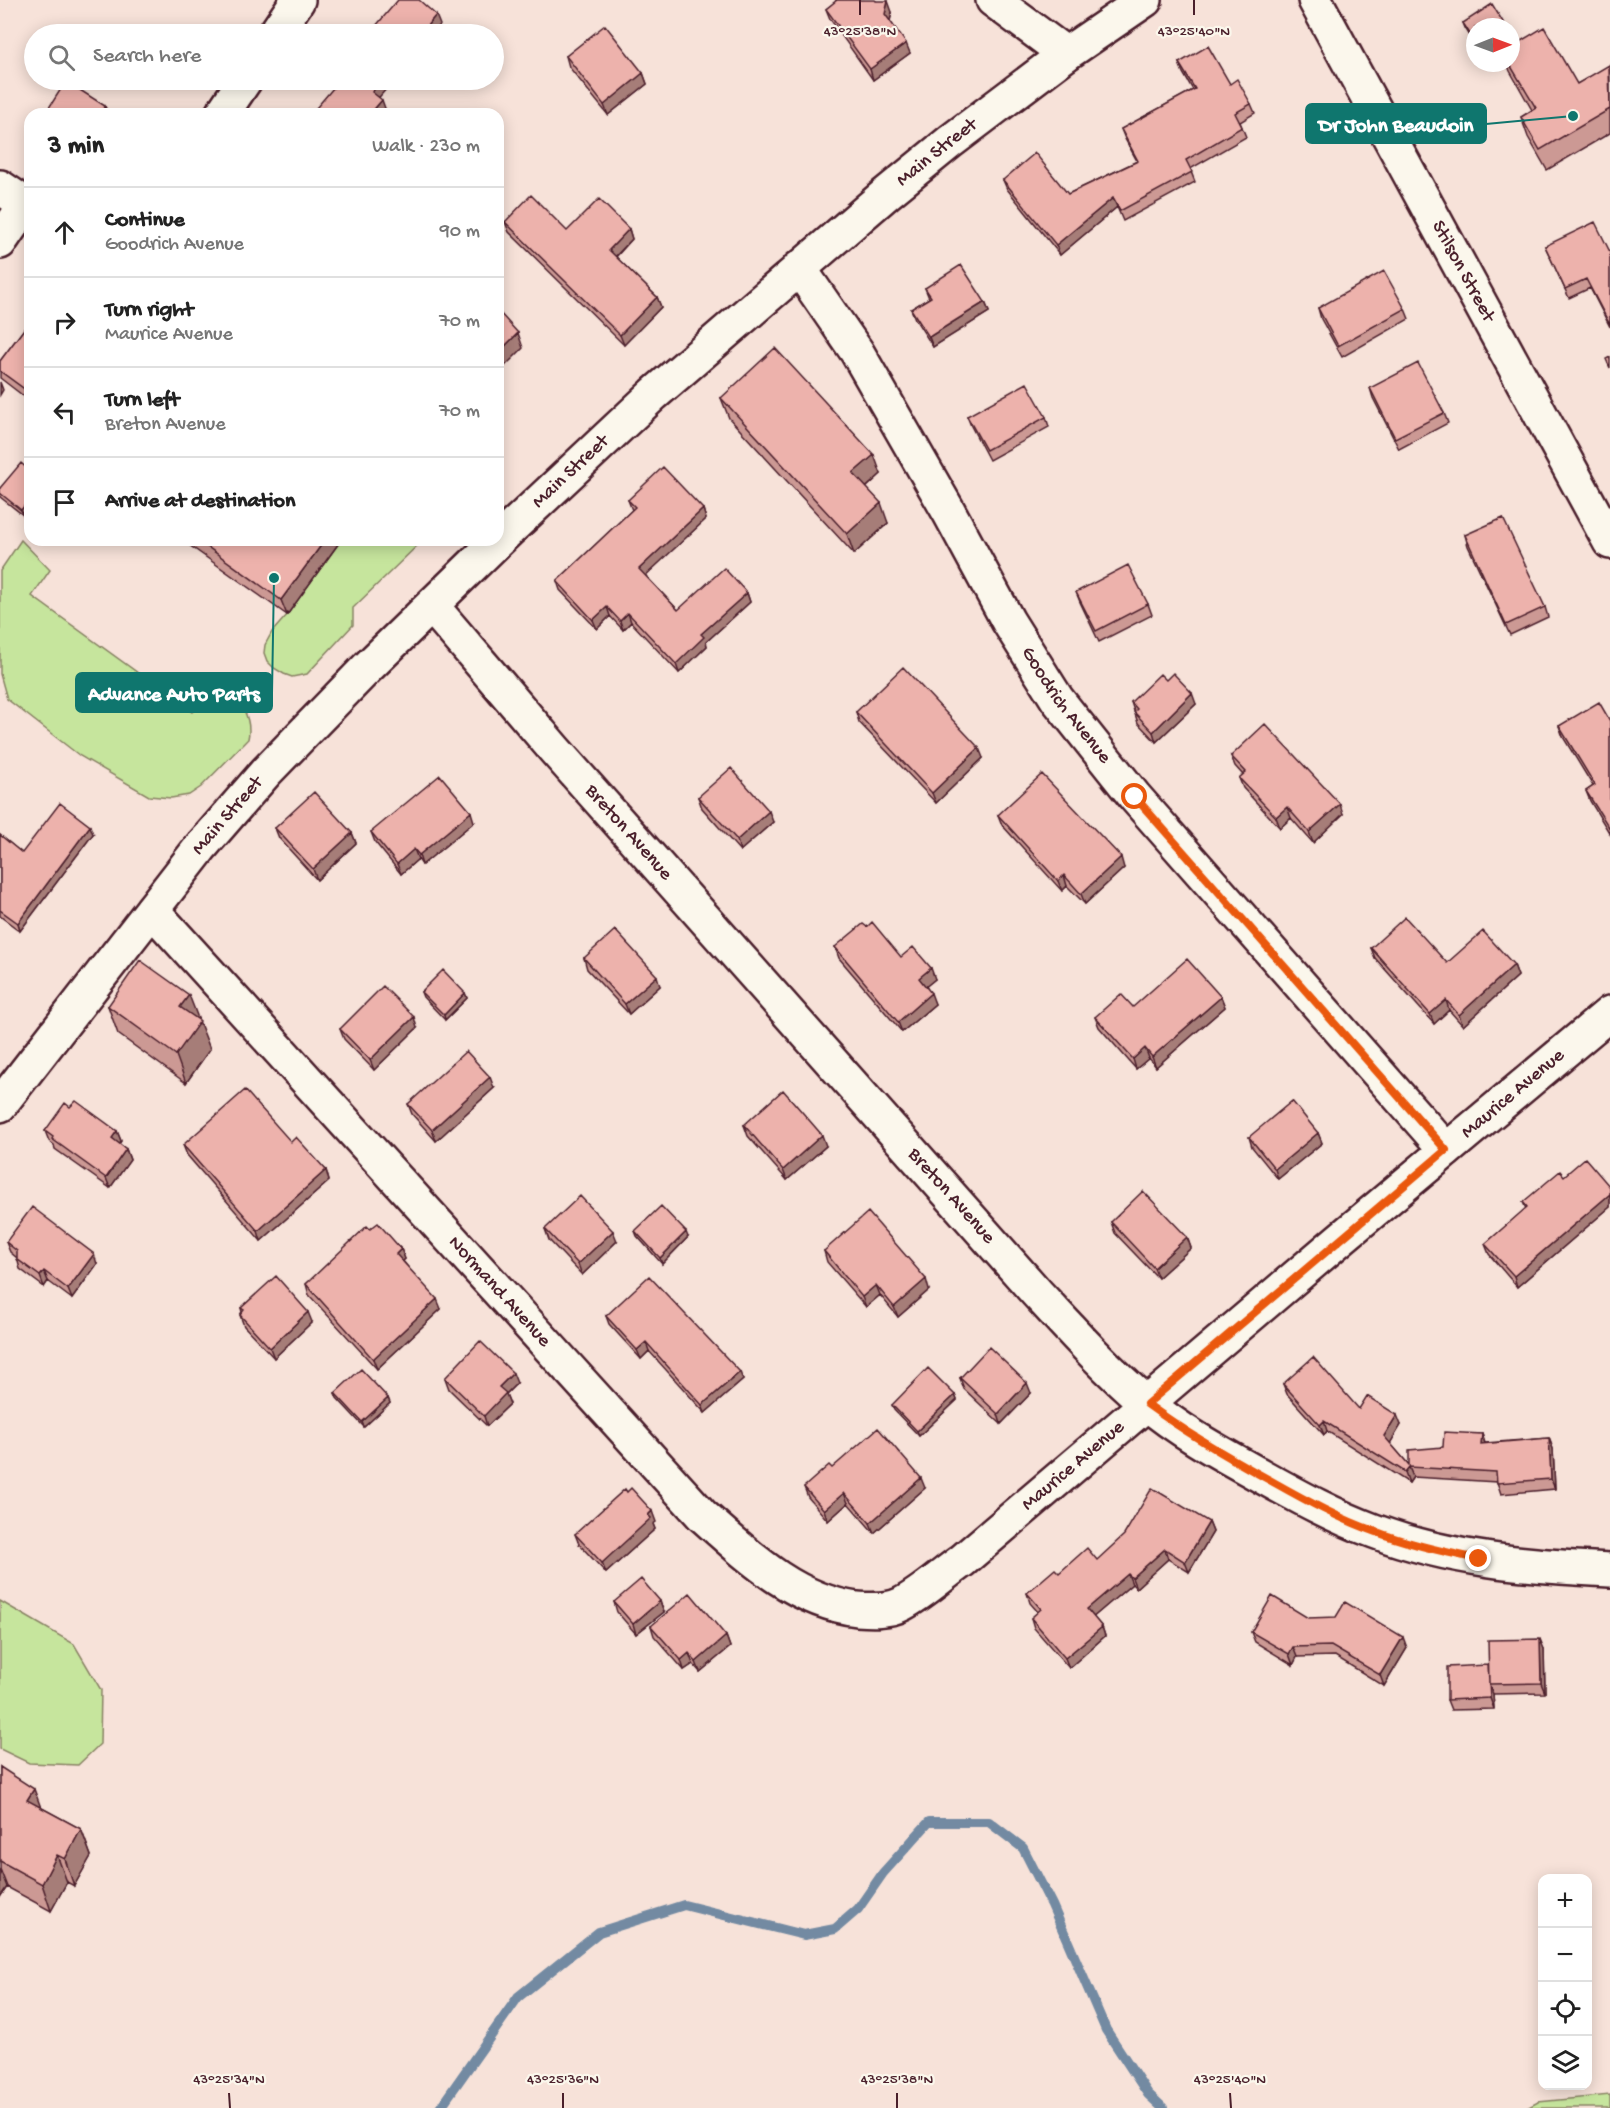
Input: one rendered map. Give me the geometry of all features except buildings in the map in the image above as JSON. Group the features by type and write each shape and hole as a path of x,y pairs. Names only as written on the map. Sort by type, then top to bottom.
{"main road":[{"path":"282,24 298,0"},
{"path":"993,0 1066,54"},
{"name":"Main Street","path":"504,525 799,268 951,141 1066,54 1145,0"},
{"name":"Stilson Street","path":"1315,0 1610,542"},
{"path":"226,108 238,90"},
{"path":"0,243 19,199"},
{"name":"Goodrich Avenue","path":"799,268 857,352 949,512 1008,621 1057,699 1135,797 1446,1150"},
{"name":"Main Street","path":"0,1105 200,848 266,772 368,667 432,606 485,546"},
{"name":"Breton Avenue","path":"432,606 562,758 1036,1292 1110,1372 1147,1404 1178,1427 1242,1465 1310,1502 1372,1531 1430,1549 1495,1562 1610,1570"},
{"name":"Normand Avenue","path":"152,910 702,1515 764,1568 787,1584 807,1594 848,1608 887,1609"},
{"name":"Maurice Avenue","path":"887,1609 901,1604 962,1561 1610,1013"}],"green space":[{"path":"21,540 24,546 27,546 50,570 32,596 192,712 217,694 228,695 235,699 247,717 248,739 201,787 189,795 171,798 149,796 80,756 7,699 0,674 0,571"},
{"path":"337,546 417,546 353,608 353,625 307,674 292,677 284,674 267,661 264,653 265,645 272,632"},
{"path":"0,1601 74,1644 101,1690 100,1744 78,1765 29,1763 0,1749"},
{"path":"1610,2095 1610,2108 1527,2108 1538,2102"}],"waterway":[{"path":"440,2108 518,1997 599,1932 684,1905 804,1935 835,1929 858,1909 883,1873 929,1822 989,1822 1023,1848 1052,1905 1106,2030 1148,2094 1163,2108"}],"place":[{"name":"Dr John Beaudoin","path":"1573,116"},
{"name":"Advance Auto Parts","path":"274,578"}],"route":[{"path":"1135,797 1446,1150 1147,1404 1178,1427 1226,1456 1310,1502 1372,1531 1430,1549 1479,1559"}]}
